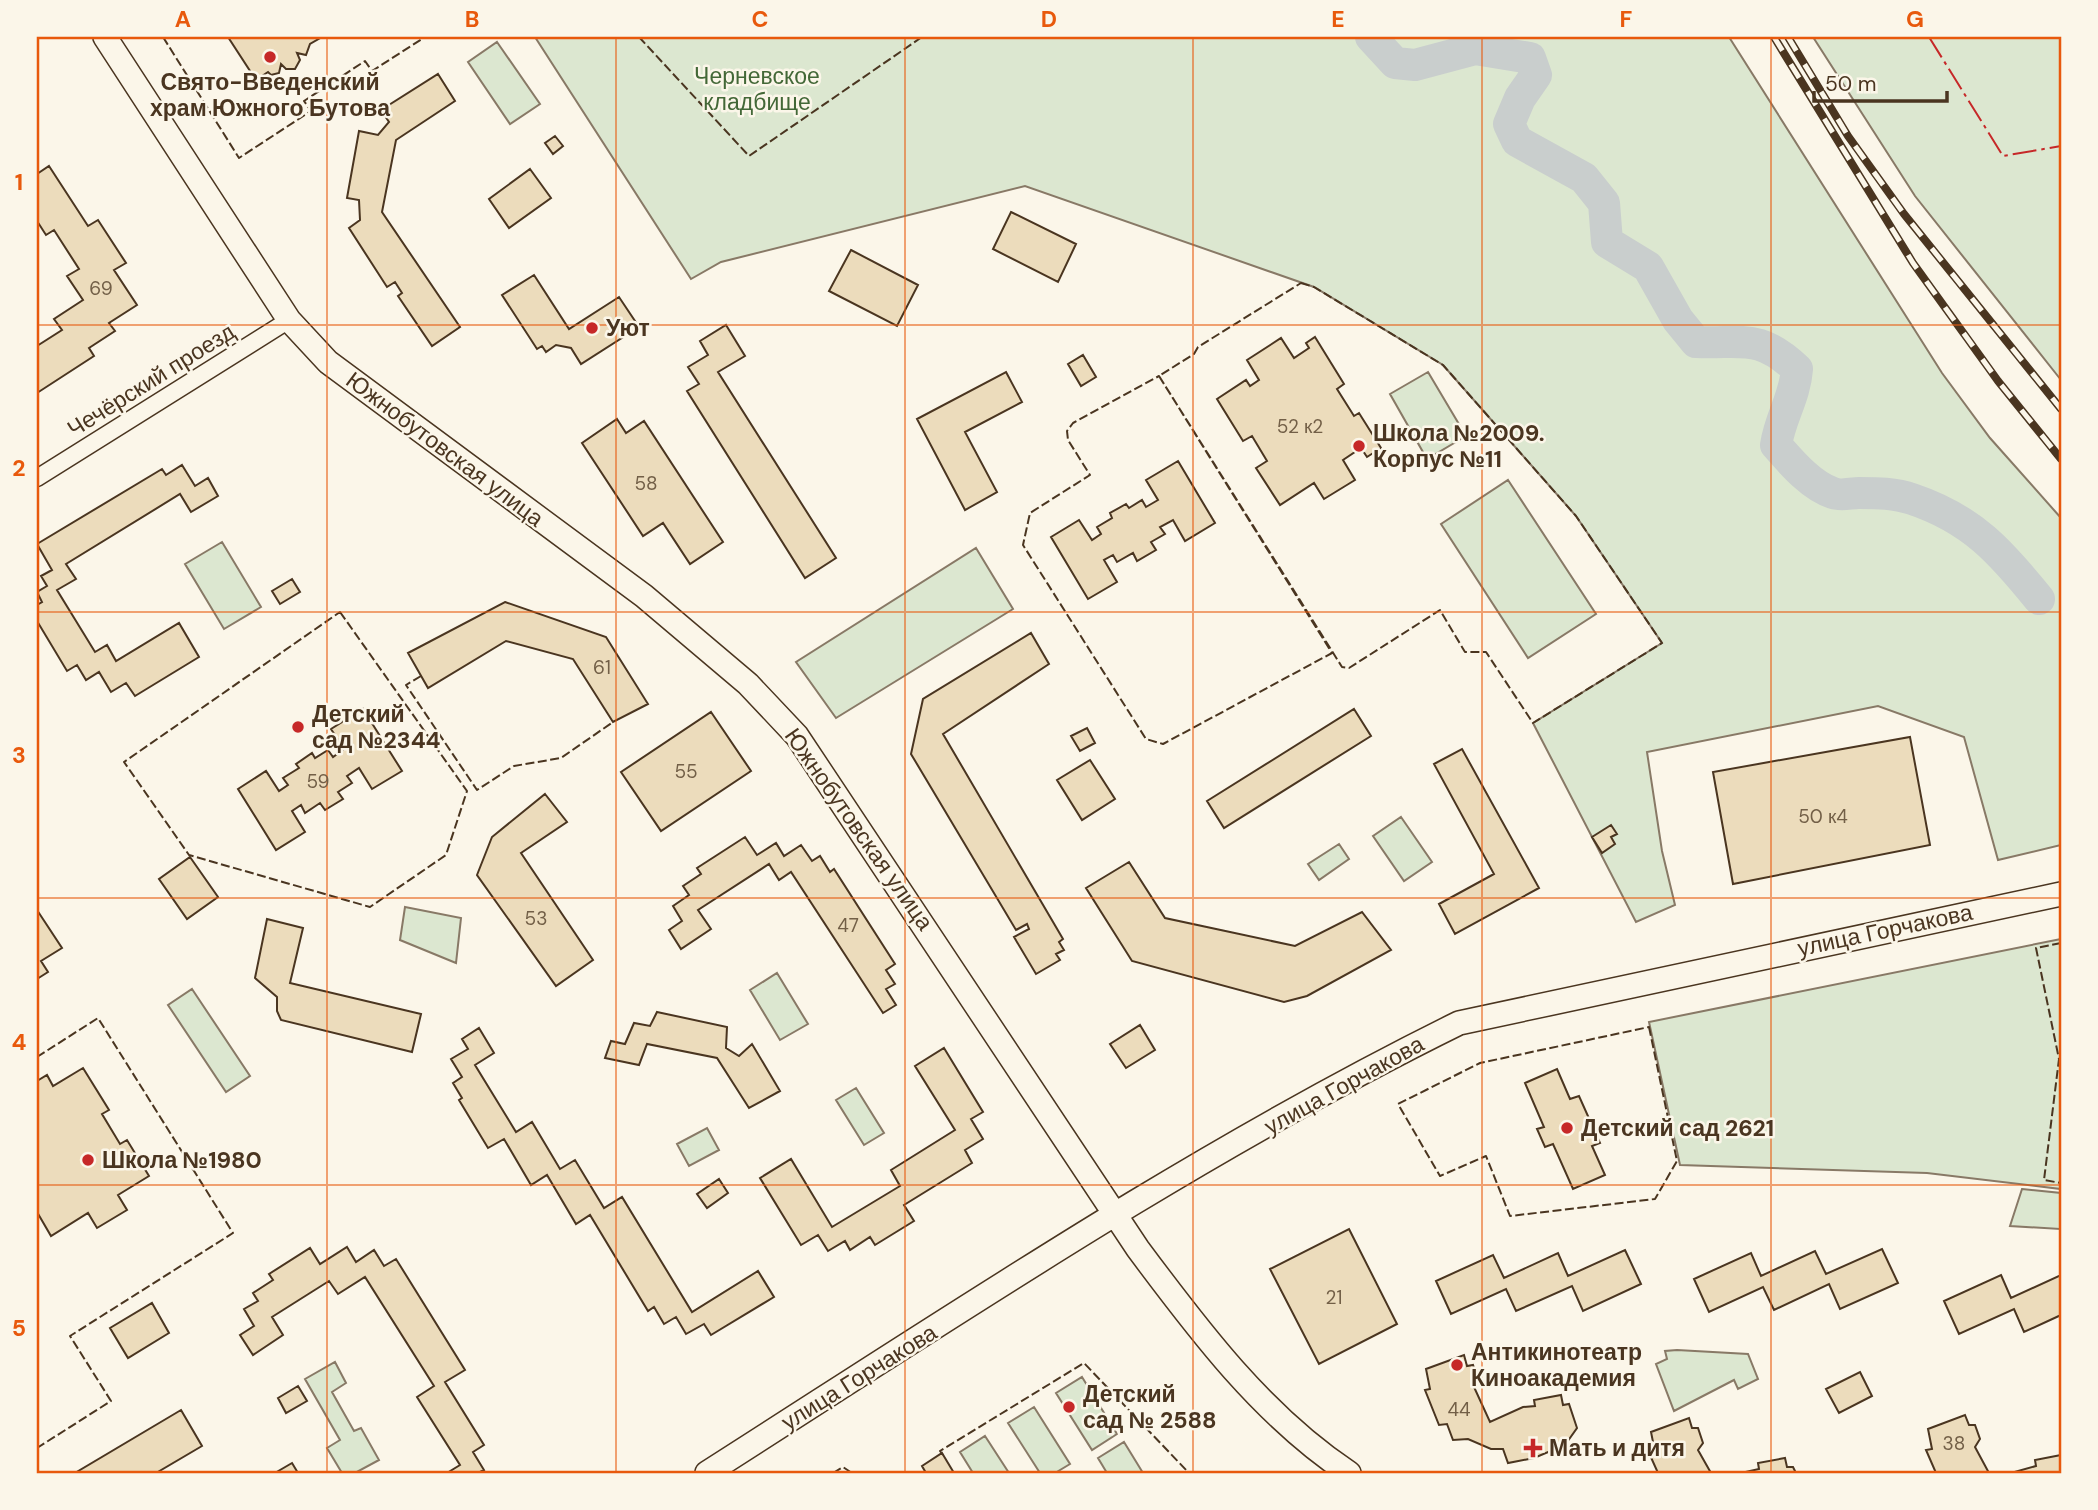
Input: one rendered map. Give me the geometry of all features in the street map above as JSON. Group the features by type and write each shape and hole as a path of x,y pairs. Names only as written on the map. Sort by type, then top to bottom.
{"street":[{"name":"Южнобутовская улица","path":"105,37 289,320 328,362 644,596 748,684 797,736 1115,1214 1182,1308 1255,1394 1325,1457 1349,1473"},
{"name":"Чечёрский проезд","path":"37,478 289,320"},
{"name":"улица Горчакова","path":"707,1473 1115,1214 1378,1063 1459,1023 2061,894"}],"green space":[{"name":"Черневское кладбище","path":"535,37 1729,37 1942,373 1990,438 2061,518 2061,845 1998,860 1964,737 1878,706 1647,752 1662,851 1675,905 1636,922 1533,723 1662,643 1576,516 1443,365 1314,287 1025,186 721,262 691,279"},
{"path":"1813,37 2061,37 2061,380 1915,196"},
{"path":"497,42 540,104 510,124 468,62"},
{"path":"1428,372 1466,436 1427,459 1390,394"},
{"path":"1508,480 1596,614 1528,658 1441,524"},
{"path":"222,542 261,607 224,629 185,564"},
{"path":"976,548 1013,609 836,718 796,662"},
{"path":"1401,817 1432,862 1404,881 1373,836"},
{"path":"1339,844 1349,859 1319,880 1308,864"},
{"path":"405,907 461,918 456,963 400,940"},
{"path":"2061,939 2061,1189 1927,1173 1680,1165 1649,1022"},
{"path":"777,973 808,1024 780,1040 750,990"},
{"path":"192,989 250,1076 226,1092 168,1005"},
{"path":"856,1088 884,1133 864,1145 836,1100"},
{"path":"707,1128 719,1150 689,1166 677,1144"},
{"path":"2022,1189 2061,1193 2060,1229 2010,1226"},
{"path":"1665,1351 1748,1354 1758,1379 1738,1389 1734,1380 1674,1411 1656,1364 1667,1359"},
{"path":"335,1362 346,1383 332,1392 354,1431 361,1428 379,1460 355,1473 342,1473 327,1448 340,1440 305,1379"},
{"path":"1082,1377 1117,1434 1092,1450 1056,1393"},
{"path":"1034,1407 1070,1464 1055,1473 1040,1473 1008,1423"},
{"path":"985,1436 1009,1473 973,1473 960,1452"},
{"path":"1124,1442 1143,1473 1107,1473 1098,1458"}],"shaded area":[{"path":"1358,37 1377,37 1395,63 1390,65"}],"building":[{"name":"Свято-Введенский храм Южного Бутова","path":"228,37 322,37 310,44 306,55 297,53 300,60 295,69 286,69 281,64 279,73 271,75 268,72 256,80"},
{"path":"438,74 455,101 396,140 382,212 460,327 432,346 398,296 402,293 395,282 387,287 349,228 360,220 359,200 347,198 359,131 378,135 389,122 381,110"},
{"path":"555,136 563,146 553,154 545,143"},
{"path":"49,166 88,226 98,220 126,263 114,270 137,305 109,323 115,331 89,348 94,356 37,393 37,346 62,330 54,319 83,300 67,276 79,269 54,230 46,235 37,221 37,174"},
{"path":"530,169 551,198 509,228 489,199"},
{"path":"1011,212 1076,244 1058,282 993,249"},
{"path":"851,250 918,285 897,326 829,291"},
{"path":"534,275 569,329 619,297 639,327 581,364 571,348 556,345 546,352 542,346 537,349 502,295"},
{"path":"726,325 745,356 718,372 836,558 805,578 687,391 699,384 688,367 708,355 700,341"},
{"path":"1315,337 1344,384 1337,389 1354,416 1359,413 1381,448 1367,457 1361,448 1343,460 1355,480 1324,499 1314,483 1280,505 1256,468 1267,461 1252,436 1243,441 1217,399 1246,380 1250,386 1259,380 1247,360 1281,338 1294,358 1309,348 1306,343"},
{"path":"1083,355 1096,377 1081,386 1068,364"},
{"path":"1006,372 1022,402 965,432 997,492 965,510 917,419"},
{"path":"617,419 626,433 644,421 723,542 690,564 663,523 643,536 582,443"},
{"path":"1178,461 1215,523 1185,541 1173,520 1160,527 1165,534 1151,542 1156,550 1137,561 1133,553 1117,562 1113,555 1104,560 1117,582 1088,599 1051,537 1079,520 1092,540 1101,534 1097,527 1112,518 1110,513 1126,504 1129,508 1142,500 1146,507 1158,500 1146,480"},
{"path":"182,465 195,486 208,478 218,496 191,512 180,494 66,564 76,579 57,590 95,652 107,645 116,661 179,623 199,657 135,696 126,683 111,692 99,672 86,680 77,665 67,671 37,621 37,605 42,602 37,592 47,586 41,576 52,570 37,544 162,469 166,475"},
{"path":"292,579 300,592 280,604 272,591"},
{"path":"505,602 606,637 648,704 613,722 573,659 506,641 428,688 408,653"},
{"path":"1031,633 1049,664 943,734 1063,939 1059,942 1064,950 1056,954 1060,960 1036,974 1014,937 1029,929 1027,924 1016,930 911,754 923,699"},
{"path":"363,709 402,771 372,789 359,768 347,776 352,783 338,792 343,799 325,810 320,803 305,813 301,805 292,811 305,832 276,850 238,789 266,771 279,791 288,785 283,778 299,768 296,764 312,753 315,758 328,750 333,757 344,749 331,729"},
{"path":"1354,709 1371,736 1224,828 1207,801"},
{"path":"711,712 751,771 661,831 621,772"},
{"path":"1087,728 1095,743 1080,751 1071,736"},
{"path":"1910,737 1930,845 1733,884 1713,772"},
{"path":"1462,749 1539,888 1455,934 1439,904 1494,874 1434,764"},
{"path":"1090,760 1115,799 1082,820 1057,780"},
{"path":"545,794 567,822 521,853 593,960 556,986 477,875 492,837"},
{"path":"1611,825 1617,834 1611,837 1615,844 1602,853 1592,837"},
{"path":"745,837 757,855 776,843 784,856 801,845 812,861 820,856 830,872 834,869 895,964 886,970 895,984 886,989 896,1005 883,1013 791,872 779,880 769,864 698,910 711,929 681,949 669,930 682,921 673,906 689,895 683,886 701,874 697,868"},
{"path":"190,857 218,897 187,919 159,879"},
{"path":"1129,862 1165,918 1295,946 1362,912 1391,950 1307,996 1284,1002 1132,961 1086,888"},
{"path":"37,910 62,948 41,961 48,972 37,979"},
{"path":"267,919 303,928 290,983 421,1014 412,1052 281,1020 277,1011 277,997 255,978"},
{"path":"657,1012 727,1027 726,1048 739,1056 752,1044 780,1091 749,1108 717,1058 647,1044 639,1065 605,1058 611,1041 625,1044 634,1023 650,1026"},
{"path":"1140,1025 1155,1050 1126,1068 1110,1044"},
{"path":"479,1028 494,1053 475,1065 516,1132 532,1122 560,1169 575,1160 604,1208 622,1197 692,1312 758,1271 774,1297 711,1335 704,1324 686,1334 676,1317 664,1324 654,1307 648,1311 590,1215 576,1224 547,1175 531,1185 504,1139 488,1148 459,1100 462,1098 453,1083 462,1077 451,1059 468,1049 462,1039"},
{"path":"944,1048 983,1112 971,1119 983,1139 965,1150 972,1163 904,1205 914,1221 875,1245 870,1237 850,1250 845,1241 828,1251 818,1235 801,1245 760,1178 791,1159 832,1227 900,1186 891,1170 955,1130 915,1066"},
{"name":"Школа №1980","path":"83,1068 109,1110 102,1114 120,1144 127,1140 149,1176 118,1195 127,1210 97,1228 88,1213 51,1236 37,1212 37,1081 47,1075 53,1086"},
{"name":"Детский сад 2621","path":"1557,1069 1570,1099 1579,1096 1600,1143 1592,1146 1605,1175 1573,1189 1553,1144 1545,1147 1537,1129 1544,1127 1525,1083"},
{"path":"719,1179 728,1193 707,1208 697,1194"},
{"path":"1349,1229 1397,1324 1319,1364 1270,1269"},
{"path":"347,1247 356,1262 374,1250 384,1266 396,1259 465,1370 445,1382 484,1445 473,1452 484,1470 478,1473 447,1473 460,1465 417,1397 434,1386 365,1277 338,1294 329,1281 272,1317 283,1335 253,1355 240,1335 254,1326 244,1309 258,1301 253,1293 273,1280 269,1274 310,1248 320,1264"},
{"path":"1882,1249 1898,1283 1840,1309 1829,1284 1774,1310 1763,1287 1709,1312 1694,1279 1751,1253 1761,1276 1815,1251 1826,1274"},
{"path":"1625,1250 1641,1284 1583,1311 1572,1286 1516,1311 1506,1289 1451,1314 1436,1281 1493,1255 1504,1278 1558,1253 1568,1276"},
{"path":"2001,1275 2011,1298 2061,1275 2061,1315 2024,1332 2014,1309 1959,1334 1944,1301"},
{"path":"152,1303 169,1333 128,1358 110,1328"},
{"path":"1464,1355 1467,1366 1473,1365 1478,1380 1474,1387 1490,1422 1523,1407 1535,1406 1534,1400 1561,1395 1563,1405 1569,1404 1577,1428 1565,1445 1534,1458 1508,1463 1503,1449 1491,1449 1468,1439 1453,1440 1447,1424 1439,1425 1425,1390 1430,1389 1426,1369"},
{"path":"1860,1372 1872,1396 1839,1413 1826,1389"},
{"path":"298,1386 307,1401 286,1413 278,1398"},
{"path":"181,1410 202,1446 156,1473 75,1473"},
{"path":"1965,1415 1969,1425 1975,1425 1980,1439 1975,1447 1989,1473 1936,1473 1926,1450 1932,1449 1928,1429"},
{"path":"1689,1418 1692,1428 1698,1428 1703,1443 1698,1450 1711,1473 1658,1473 1649,1453 1655,1452 1651,1432"},
{"path":"942,1453 954,1473 926,1473 922,1466"},
{"path":"2061,1455 2061,1473 2011,1473 2036,1466 2035,1460"},
{"path":"1785,1458 1787,1467 1793,1467 1796,1473 1741,1473 1759,1469 1758,1463"},
{"path":"292,1463 298,1473 275,1473"}],"waterway":[{"path":"1371,37 1395,63 1415,65 1475,49 1530,58 1536,75 1520,98 1509,124 1517,141 1584,178 1604,203 1607,242 1648,267 1678,320 1696,342 1761,345 1797,369 1776,445 1795,466 1817,485 1833,493 1899,496 1952,516 1998,552 2039,599"}],"railway":[{"path":"1774,37 1913,263 1998,381 2061,459"},
{"path":"1788,37 1848,136 1904,214 2061,409"}],"fence":[{"path":"163,37 239,158 311,111 304,101 365,61 372,71 425,37"},
{"path":"639,37 749,156 922,37"},
{"path":"1301,283 1314,287 1443,365 1576,516 1662,643 1533,723 1486,652 1465,652 1440,610 1349,668 1342,667 1159,376 1194,354 1198,347 1301,283"},
{"path":"1159,376 1332,653 1163,744 1146,739 1023,545 1030,513 1090,475 1068,440 1067,431 1073,423 1159,376"},
{"path":"340,612 467,791 446,855 370,907 189,855 124,762 340,612"},
{"path":"421,676 406,685 477,790 514,766 561,758 613,722"},
{"path":"2061,943 2036,948 2059,1059 2044,1180 2061,1183"},
{"path":"37,1057 98,1018 233,1233 70,1336 111,1401 37,1448"},
{"path":"1649,1027 1677,1161 1655,1199 1510,1216 1486,1156 1440,1176 1398,1104 1480,1063 1649,1027"},
{"path":"943,1455 940,1451 1084,1363 1189,1473"},
{"path":"833,1473 843,1467 852,1473"}],"power":[{"path":"1929,37 2003,156 2061,146"}],"place":[{"name":"Свято-Введенский храм Южного Бутова","path":"270,57"},
{"name":"Уют","path":"592,328"},
{"name":"Школа №2009. Корпус №11","path":"1359,446"},
{"name":"Детский сад №2344","path":"298,727"},
{"name":"Детский сад 2621","path":"1567,1128"},
{"name":"Школа №1980","path":"88,1160"},
{"name":"Антикинотеатр Киноакадемия","path":"1457,1365"},
{"name":"Детский сад № 2588","path":"1069,1407"},
{"name":"Мать и дитя","path":"1533,1448"}]}
